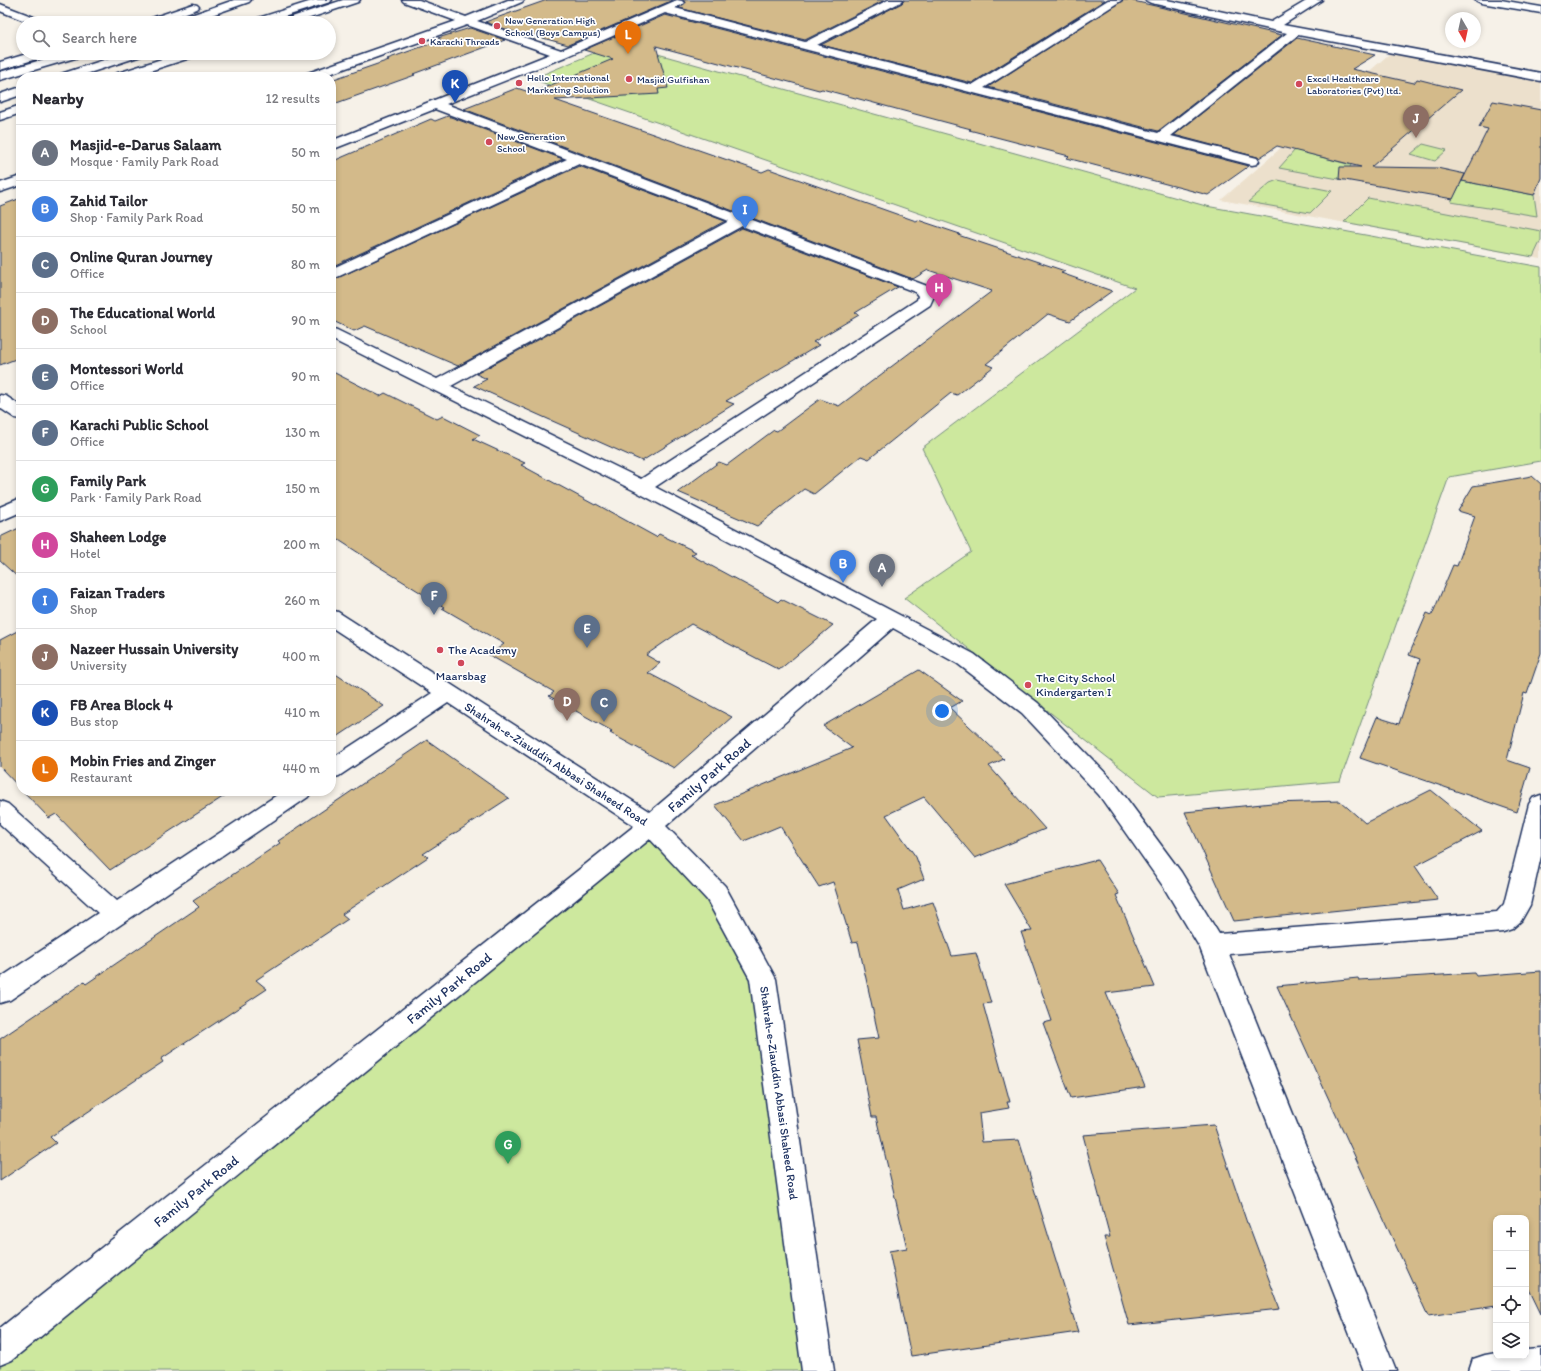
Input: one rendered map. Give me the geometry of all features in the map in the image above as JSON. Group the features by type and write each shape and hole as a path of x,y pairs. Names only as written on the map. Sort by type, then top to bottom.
{"main road":[{"path":"167,16 214,0"},
{"path":"199,16 246,0"},
{"path":"275,16 326,0"},
{"path":"305,16 354,0"},
{"path":"408,0 561,54"},
{"path":"323,72 466,21 518,0"},
{"path":"336,144 561,54 684,0"},
{"path":"806,46 897,0"},
{"path":"974,89 1116,0"},
{"path":"1151,0 1273,26 1541,76"},
{"path":"1273,26 1316,0"},
{"path":"1481,0 1541,10"},
{"path":"1534,0 1541,1"},
{"path":"244,15 273,5"},
{"path":"0,6 24,16"},
{"path":"664,9 1252,161"},
{"path":"1160,137 1296,30"},
{"path":"0,66 19,60"},
{"path":"14,72 45,60"},
{"path":"0,76 54,60"},
{"path":"81,72 118,60"},
{"path":"134,72 171,60"},
{"path":"0,98 16,93"},
{"path":"436,105 921,289 926,296 924,302 642,487"},
{"path":"0,116 16,111"},
{"path":"336,273 578,160"},
{"path":"0,188 16,182"},
{"path":"437,386 742,220"},
{"path":"336,341 437,386 642,487 891,618 966,659 1030,708 1106,789 1172,879 1212,944 1380,1371"},
{"path":"0,400 16,411"},
{"path":"0,515 16,507"},
{"name":"Family Park Road","path":"0,1350 651,825 891,618"},
{"name":"Shahrah-e-Ziauddin Abbasi Shaheed Road","path":"336,620 651,825 716,894 763,980 818,1371"},
{"path":"336,767 447,693"},
{"path":"0,992 292,796"},
{"path":"1212,944 1503,922 1512,914 1517,905 1541,804"},
{"path":"0,810 115,914"},
{"path":"1485,1371 1541,1365"}],"shaded area":[{"path":"1395,49 1541,77 1541,259 1221,200"}],"green space":[{"path":"618,43 1206,206 1541,267 1541,461 1449,477 1340,781 1158,797 904,598 971,552 922,448 1135,288 532,79"},
{"path":"1423,144 1447,150 1435,161 1411,154"},
{"path":"1295,150 1351,165 1344,180 1279,168"},
{"path":"1278,180 1332,191 1310,213 1248,202 1270,183"},
{"path":"1462,181 1534,195 1537,216 1451,202"},
{"path":"1368,198 1541,231 1541,240 1533,257 1344,222"},
{"path":"651,825 716,893 763,979 814,1371 0,1371 0,1349"}],"building":[{"path":"547,0 673,0 568,45 525,33 520,34 485,22"},
{"path":"683,0 885,0 805,40 679,8 685,3"},
{"path":"904,0 1105,0 972,83 821,45 902,3"},
{"path":"1123,0 1129,0 1282,35 1158,131 988,87"},
{"path":"665,15 1249,166 1208,195 1067,158 1069,156 969,130 971,129 656,46 668,88 658,89 659,94 555,100 762,172 769,169 916,221 918,220 960,234 958,235 1065,271 1061,273 1112,291 1070,321 1048,314 986,364 993,367 957,395 951,393 869,459 861,456 814,494 804,489 757,526 678,492 719,462 727,465 774,430 777,431 820,399 839,406 992,291 928,270 913,279 464,109 517,88 532,93 613,59 584,50"},
{"path":"470,28 505,40 413,74 415,75 336,103 336,78 441,40 438,38"},
{"path":"1297,38 1375,55 1352,69 1414,83 1417,79 1461,90 1371,167 1437,168 1465,174 1453,199 1339,179 1340,167 1361,167 1277,146 1259,158 1174,135"},
{"path":"1493,101 1541,110 1541,178 1534,195 1462,181 1488,129 1479,127"},
{"path":"448,116 563,159 336,265 336,160 431,119 435,121"},
{"path":"579,166 725,221 458,366 365,326 354,331 336,322 336,279"},
{"path":"16,200 16,359 0,365 0,206"},
{"path":"742,228 898,287 855,313 859,315 813,342 819,345 726,401 734,404 642,461 474,386 487,379 476,374"},
{"path":"336,374 380,396 385,393 437,419 443,416 480,435 473,439 525,463 521,465 595,505 596,504 656,537 659,534 696,552 691,555 778,602 781,599 833,625 779,670 691,624 646,655 660,663 648,673 732,717 674,768 610,733 612,731 549,696 554,692 489,655 504,644 442,608 444,607 336,538"},
{"path":"1532,476 1541,484 1541,653 1527,694 1524,693 1507,760 1530,768 1517,812 1360,758 1377,717 1399,724 1420,659 1409,655 1427,613 1432,615 1453,565 1457,566 1475,516 1458,511 1473,486"},
{"path":"16,529 16,575 0,561 0,537"},
{"path":"16,632 16,784 0,767 0,640"},
{"path":"919,670 962,701 950,708 1004,759 989,766 1045,829 975,858 924,797 886,815 916,857 924,879 898,890 904,910 933,902 952,956 976,953 991,1003 983,1004 1010,1102 1007,1102 1009,1108 979,1113 982,1142 1019,1140 1078,1332 911,1356 889,1251 907,1248 876,1117 872,1117 857,1040 879,1038 858,942 852,943 833,882 819,887 780,826 744,841 715,805 852,748 823,726"},
{"path":"336,674 384,706 336,738"},
{"path":"427,740 509,798 423,854 428,857 342,914 348,919 256,980 267,989 161,1059 163,1062 50,1137 56,1143 0,1181 0,1039 84,982 86,984 199,907 193,901 280,843 278,841"},
{"path":"1431,790 1482,831 1415,866 1438,900 1234,921 1185,812 1272,803 1340,801 1365,823"},
{"path":"28,796 224,796 110,870 56,814 49,818"},
{"path":"1097,860 1119,894 1116,895 1155,987 1106,993 1145,1087 1071,1098 1043,1023 1052,1021 1021,932 1032,931 1004,884"},
{"path":"1541,971 1541,1314 1529,1289 1529,1215 1493,1215 1493,1306 1428,1316 1277,986 1358,978 1359,980 1474,973 1476,976"},
{"path":"1214,1125 1247,1223 1280,1309 1129,1325 1104,1237 1110,1237 1083,1135"}],"place":[{"name":"New Generation High School (Boys Campus)","path":"497,26"},
{"name":"Karachi Threads","path":"422,41"},
{"name":"Mobin Fries and Zinger","path":"628,54"},
{"name":"Masjid Gulfishan","path":"629,79"},
{"name":"Hello International Marketing Solution","path":"519,83"},
{"name":"Excel Healthcare Laboratories (Pvt) ltd.","path":"1299,84"},
{"name":"FB Area Block 4","path":"455,103"},
{"name":"Nazeer Hussain University","path":"1416,138"},
{"name":"New Generation School","path":"489,142"},
{"name":"Faizan Traders","path":"745,229"},
{"name":"Shaheen Lodge","path":"939,307"},
{"name":"Zahid Tailor","path":"843,583"},
{"name":"Masjid-e-Darus Salaam","path":"882,587"},
{"name":"Karachi Public School","path":"434,615"},
{"name":"Montessori World","path":"587,648"},
{"name":"The Academy","path":"440,650"},
{"name":"Maarsbag","path":"461,663"},
{"name":"The City School Kindergarten I","path":"1028,685"},
{"name":"The Educational World","path":"567,721"},
{"name":"Online Quran Journey","path":"604,722"},
{"name":"Family Park","path":"508,1164"}]}
